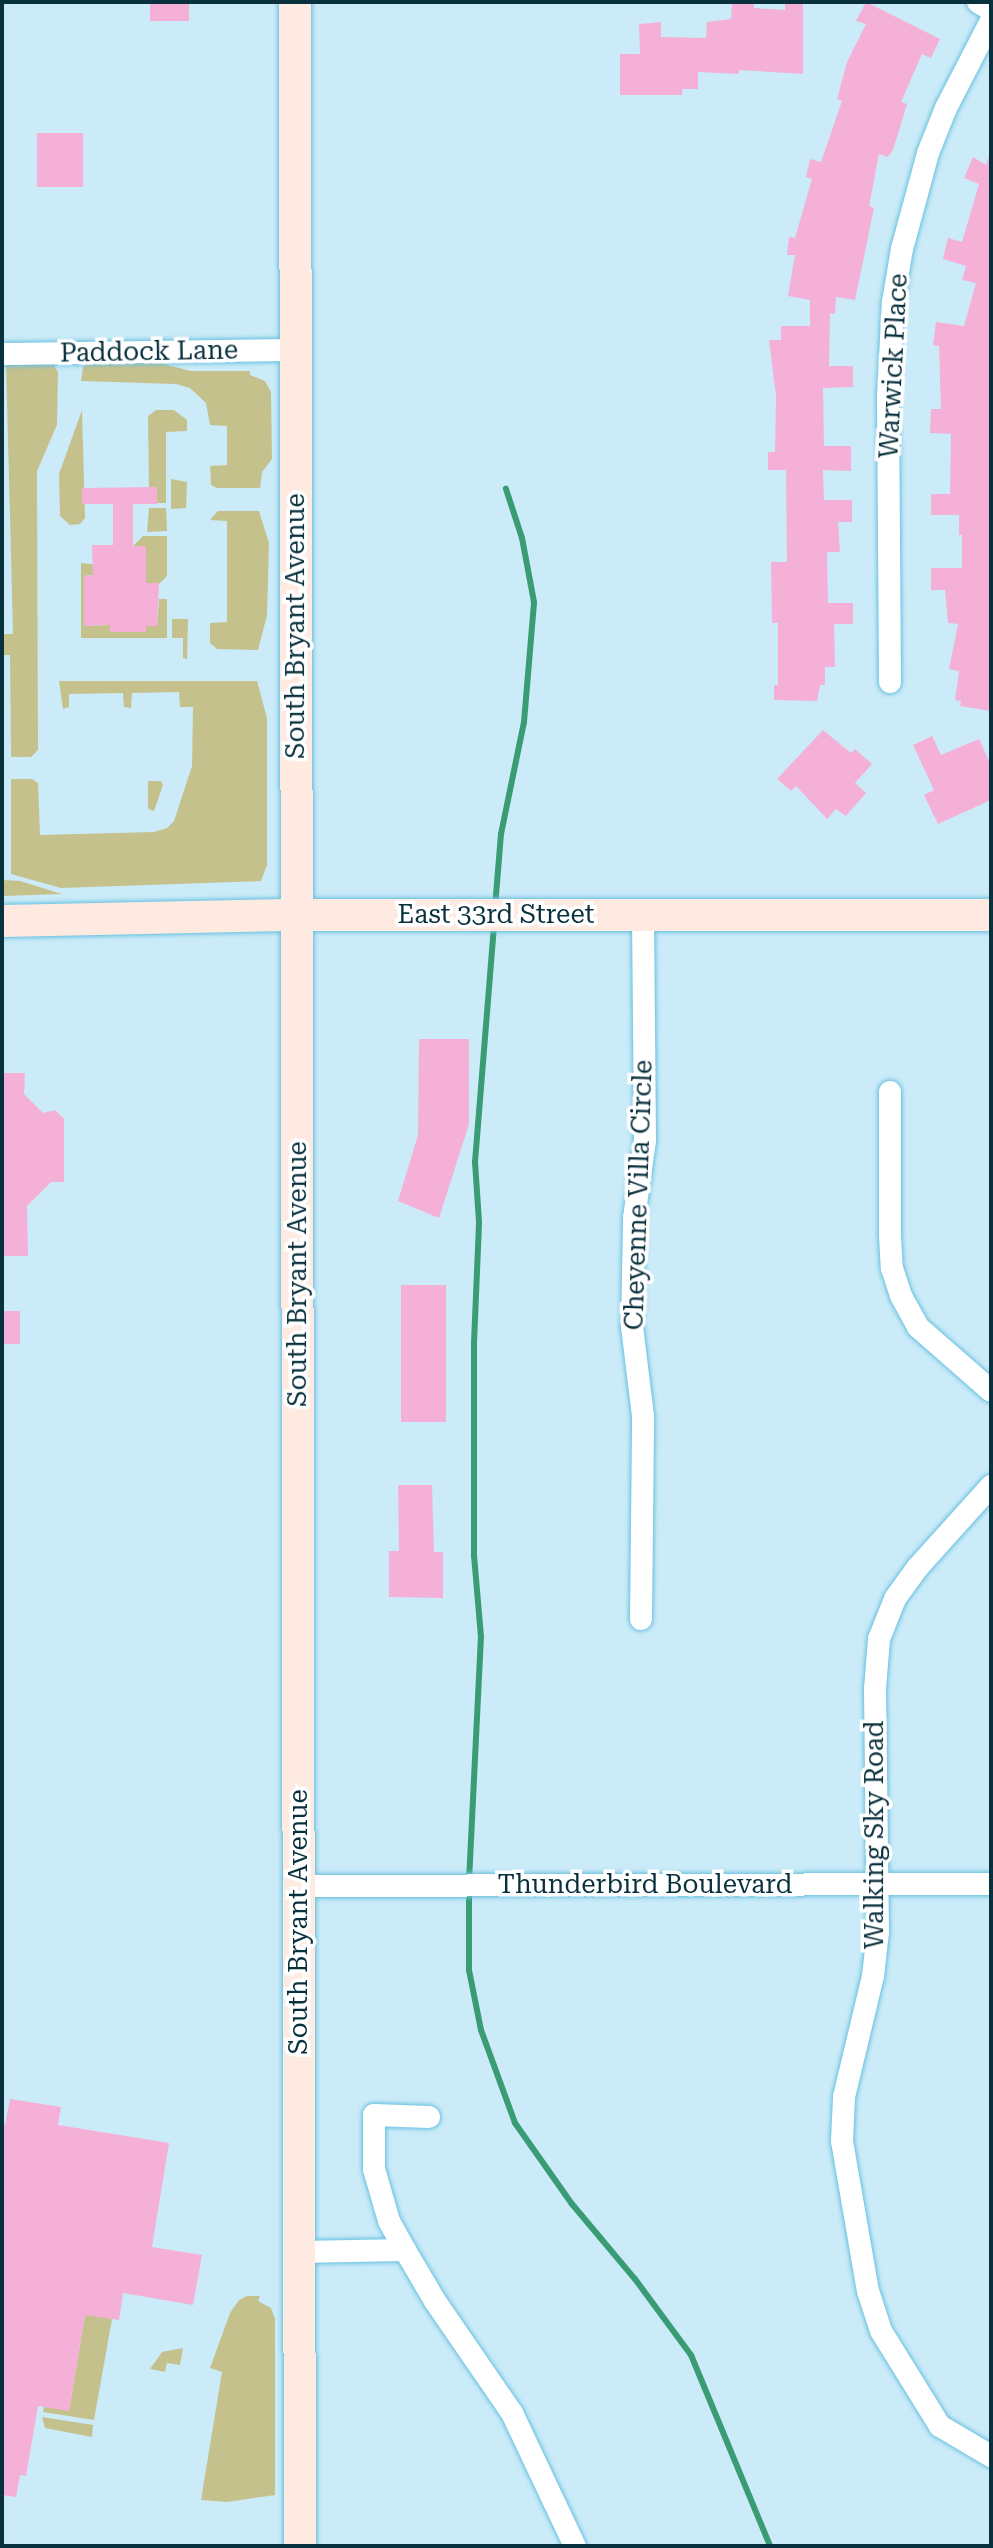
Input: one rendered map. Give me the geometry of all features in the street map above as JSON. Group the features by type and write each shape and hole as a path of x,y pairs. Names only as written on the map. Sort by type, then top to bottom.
{"street":[{"name":"South Bryant Avenue","path":"295,2 300,2546"},
{"path":"978,2 991,10"},
{"name":"Warwick Place","path":"890,682 888,396 893,302 902,249 928,153 946,108 991,21"},
{"name":"Paddock Lane","path":"2,354 295,350"},
{"name":"East 33rd Street","path":"2,921 298,915 991,915"},
{"name":"Cheyenne Villa Circle","path":"641,1619 643,1416 632,1327 634,1218 645,1141 643,915"},
{"path":"890,1092 892,1268 901,1296 918,1327 991,1391"},
{"name":"Walking Sky Road","path":"991,1486 918,1567 895,1599 879,1639 875,1689 878,1932 873,1976 851,2060 842,2141 868,2291 881,2331 940,2426 991,2456"},
{"name":"Thunderbird Boulevard","path":"299,1886 991,1884"},
{"path":"429,2117 374,2115 374,2169 380,2194 405,2250 435,2301 512,2413 575,2546"},
{"path":"299,2252 405,2250"}],"shaded area":[{"path":"148,360 191,371 250,371 250,375 265,381 271,392 272,459 262,472 260,488 217,488 211,485 210,466 227,465 227,426 210,425 206,403 190,388 176,384 81,381 83,367 92,361"},
{"path":"6,363 53,364 58,372 57,425 37,471 38,750 31,757 11,757 10,655 2,655 2,634 13,634"},
{"path":"82,410 85,518 80,524 70,525 60,516 59,474"},
{"path":"156,410 174,410 187,420 187,431 166,432 166,503 157,503 149,487 148,416"},
{"path":"171,479 187,482 186,508 171,509"},
{"path":"149,508 166,508 167,531 147,532"},
{"path":"218,511 259,511 269,543 267,615 258,650 217,649 210,643 210,623 227,622 227,521 210,520"},
{"path":"143,536 167,536 167,576 159,584 146,583 146,546 133,546"},
{"path":"81,563 93,564 93,575 84,576 84,626 110,625 111,632 145,632 146,626 157,626 159,599 167,599 167,638 81,638"},
{"path":"172,619 188,619 187,659 183,658 183,638 172,638"},
{"path":"59,681 257,681 267,718 267,865 261,881 61,888 11,874 11,779 32,779 38,783 40,835 154,832 167,828 174,821 192,766 193,707 180,707 179,692 132,693 131,708 124,707 123,693 69,694 69,707 63,709"},
{"path":"148,781 161,781 163,785 154,811 148,809"},
{"path":"2,880 20,881 62,894 2,896"},
{"path":"247,2296 260,2296 258,2301 271,2308 275,2319 275,2495 227,2502 201,2500 222,2372 210,2368 230,2313 239,2300"},
{"path":"86,2309 109,2313 108,2318 112,2319 94,2420 43,2412 44,2407 69,2410"},
{"path":"183,2348 180,2365 167,2363 165,2372 150,2369 162,2352"},
{"path":"42,2417 93,2425 92,2437 45,2428"}],"building":[{"path":"150,2 189,2 189,21 150,21"},
{"path":"732,2 754,2 754,8 785,10 785,3 803,3 803,74 739,70 739,74 698,72 698,89 682,89 682,95 620,95 620,54 640,54 639,24 661,22 661,37 706,38 707,22 731,19"},
{"path":"866,2 940,39 931,58 922,54 901,102 907,104 893,150 888,157 879,154 869,206 874,208 855,300 836,297 835,314 830,313 829,366 853,366 853,387 823,388 824,446 851,446 851,471 823,470 824,500 852,500 852,522 838,522 840,552 827,552 828,603 853,603 853,624 834,624 835,667 825,667 825,685 820,685 817,701 774,700 774,685 778,685 778,623 772,623 771,562 787,562 786,470 768,470 768,452 775,452 776,396 769,340 781,340 781,326 810,326 810,300 788,296 795,255 787,255 789,237 795,238 812,179 806,177 810,159 821,162 842,101 837,99 847,62 866,24 856,21"},
{"path":"37,133 83,133 83,187 37,187"},
{"path":"989,156 991,711 960,706 961,701 955,700 959,671 949,669 958,624 948,623 945,590 931,590 931,568 962,568 962,535 959,535 959,515 931,515 931,494 950,494 951,434 930,433 931,409 941,409 939,346 933,345 936,322 964,326 976,283 962,280 966,266 943,259 948,238 962,242 979,184 964,178 973,157 986,165"},
{"path":"157,487 157,504 133,504 133,546 146,546 146,583 159,583 157,626 146,626 146,632 110,632 110,625 84,626 84,576 93,575 92,545 113,545 113,504 82,504 82,488"},
{"path":"823,730 851,753 855,749 872,764 855,783 866,793 846,816 836,809 827,819 796,786 791,791 777,779"},
{"path":"932,736 941,755 979,739 991,765 991,800 938,824 924,795 934,790 913,745"},
{"path":"419,1039 469,1039 469,1124 439,1218 398,1201 418,1135"},
{"path":"2,1073 25,1073 24,1094 43,1113 55,1110 64,1119 64,1182 51,1182 27,1206 28,1256 4,1256 2,1251"},
{"path":"401,1285 446,1285 446,1422 401,1422"},
{"path":"2,1311 20,1311 20,1344 2,1344"},
{"path":"398,1485 432,1485 434,1552 443,1552 443,1598 389,1597 389,1551 399,1551"},
{"path":"10,2099 61,2107 58,2125 169,2143 152,2247 202,2255 193,2305 123,2293 119,2320 85,2315 69,2411 38,2406 26,2476 20,2475 16,2497 2,2495 2,2124 5,2125"}],"waterway":[{"path":"495,907 501,834 524,722 534,602 522,538 506,489"},
{"path":"469,1881 481,1637 474,1556 474,1343 479,1222 475,1162 494,926"},
{"path":"469,1892 469,1970 481,2030 515,2123 572,2204 635,2279 691,2355 770,2546"}]}
